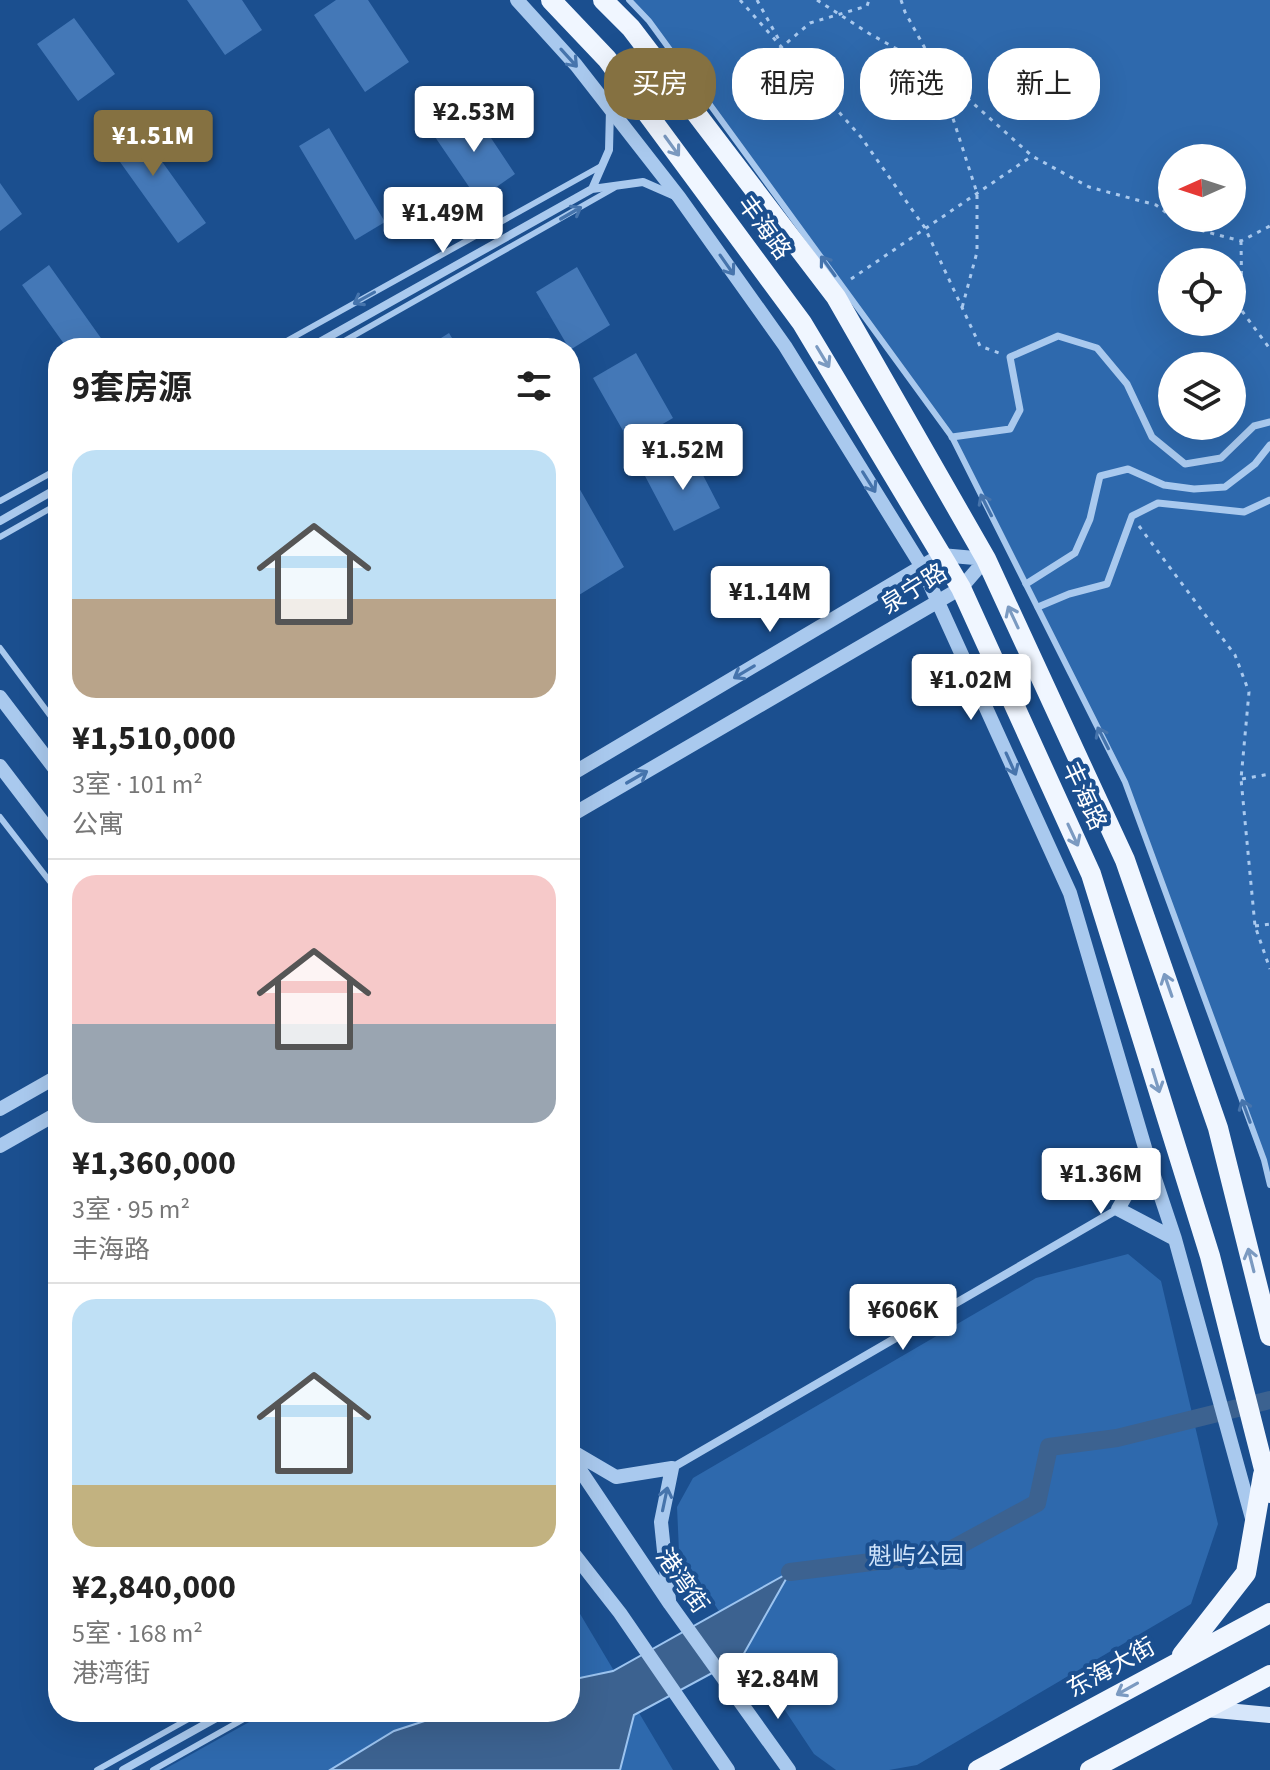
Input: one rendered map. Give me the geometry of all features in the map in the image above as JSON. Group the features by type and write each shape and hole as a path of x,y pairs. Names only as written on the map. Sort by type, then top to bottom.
{"main road":[{"name":"丰海路","path":"551,0 607,59 802,323 961,588 1091,874 1210,1256 1270,1493"},
{"name":"丰海路","path":"603,0 631,28 836,297 986,559 1125,860 1218,1128 1270,1336"},
{"path":"1176,1662 1246,1573 1264,1467"},
{"name":"东海大街","path":"978,1770 1270,1613"},
{"path":"1090,1770 1270,1675"},
{"path":"1205,1709 1270,1715"}],"street":[{"path":"517,0 604,100"},
{"path":"592,189 609,150 610,120"},
{"path":"619,120 679,197 785,346 922,567 1070,893 1175,1239 1254,1527"},
{"path":"327,338 592,189 643,182 679,197"},
{"path":"952,437 1010,429 1020,410 1010,357 1058,336 1097,348 1127,384 1152,437 1185,464 1221,458 1254,426 1270,422"},
{"path":"1026,584 1075,553 1090,519 1100,476 1128,469 1164,485 1194,489 1225,487 1255,464 1270,445"},
{"path":"0,521 48,494"},
{"path":"1038,607 1069,594 1107,584 1132,516 1158,503 1244,512 1270,500"},
{"name":"泉宁路","path":"580,769 941,555 986,559"},
{"name":"泉宁路","path":"580,810 961,588 986,559"},
{"path":"0,697 48,760"},
{"path":"0,766 48,829"},
{"path":"0,1109 48,1082"},
{"path":"0,1146 48,1119"},
{"path":"580,1457 616,1477 672,1468 1118,1209 1148,1158"},
{"path":"1118,1209 1175,1239"},
{"name":"港湾街","path":"580,1467 672,1607 789,1770"},
{"path":"672,1468 661,1522 672,1607"},
{"path":"580,1563 620,1613 728,1770"},
{"path":"580,1570 586,1572"},
{"path":"123,1770 209,1722"}],"lane":[{"path":"629,0 649,21 952,437 1125,782 1264,1160 1270,1185"},
{"path":"292,338 603,165"},
{"path":"350,338 617,186"},
{"path":"0,501 48,475"},
{"path":"0,537 48,510"},
{"path":"0,648 48,713"},
{"path":"0,817 48,879"},
{"path":"97,1770 183,1722"},
{"path":"153,1770 238,1722"}],"path":[{"path":"740,0 861,137 925,228 980,346 1010,357"},
{"path":"757,0 782,47"},
{"path":"817,0 895,48"},
{"path":"782,47 810,23 867,6 869,0"},
{"path":"901,0 925,48"},
{"path":"972,102 1032,156 1089,187 1158,206"},
{"path":"953,120 977,193 977,252 962,308"},
{"path":"842,286 1032,156"},
{"path":"1207,232 1241,241 1270,226"},
{"path":"1241,241 1242,311 1270,349"},
{"path":"1132,516 1235,655 1249,692 1241,779 1255,926 1270,969"},
{"path":"1241,779 1270,774"},
{"path":"1255,926 1270,924"}],"green space":[{"path":"629,0 1270,0 1270,1185 1125,782 952,437 716,113 716,48 669,48"},
{"name":"魁屿公园","path":"1128,1254 1161,1281 1218,1524 1191,1604 917,1765 889,1770 836,1770 814,1754 679,1551 677,1507 693,1478 1036,1278"},
{"path":"580,1614 673,1770 163,1770 249,1722 580,1722"}],"shaded area":[{"path":"790,1572 742,1657 634,1715 620,1770 330,1770 394,1731 421,1722 580,1722 580,1678 613,1671"}],"building":[{"path":"187,0 242,0 262,30 225,55"},
{"path":"336,0 368,0 409,62 365,92 314,15"},
{"path":"74,18 115,74 78,101 37,44"},
{"path":"471,108 515,174 478,200 433,134"},
{"path":"128,114 206,223 178,243 100,134"},
{"path":"329,128 385,222 355,240 299,146"},
{"path":"0,183 22,214 0,231"},
{"path":"49,265 101,338 60,338 22,285"},
{"path":"577,267 610,325 580,344 580,338 563,338 536,292"},
{"path":"636,353 673,418 630,443 593,378"},
{"path":"691,452 720,508 674,531 645,476"},
{"path":"580,490 624,567 580,594"}],"waterway":[{"path":"790,1572 945,1553 1037,1503 1049,1447 1117,1438 1270,1400"}]}
